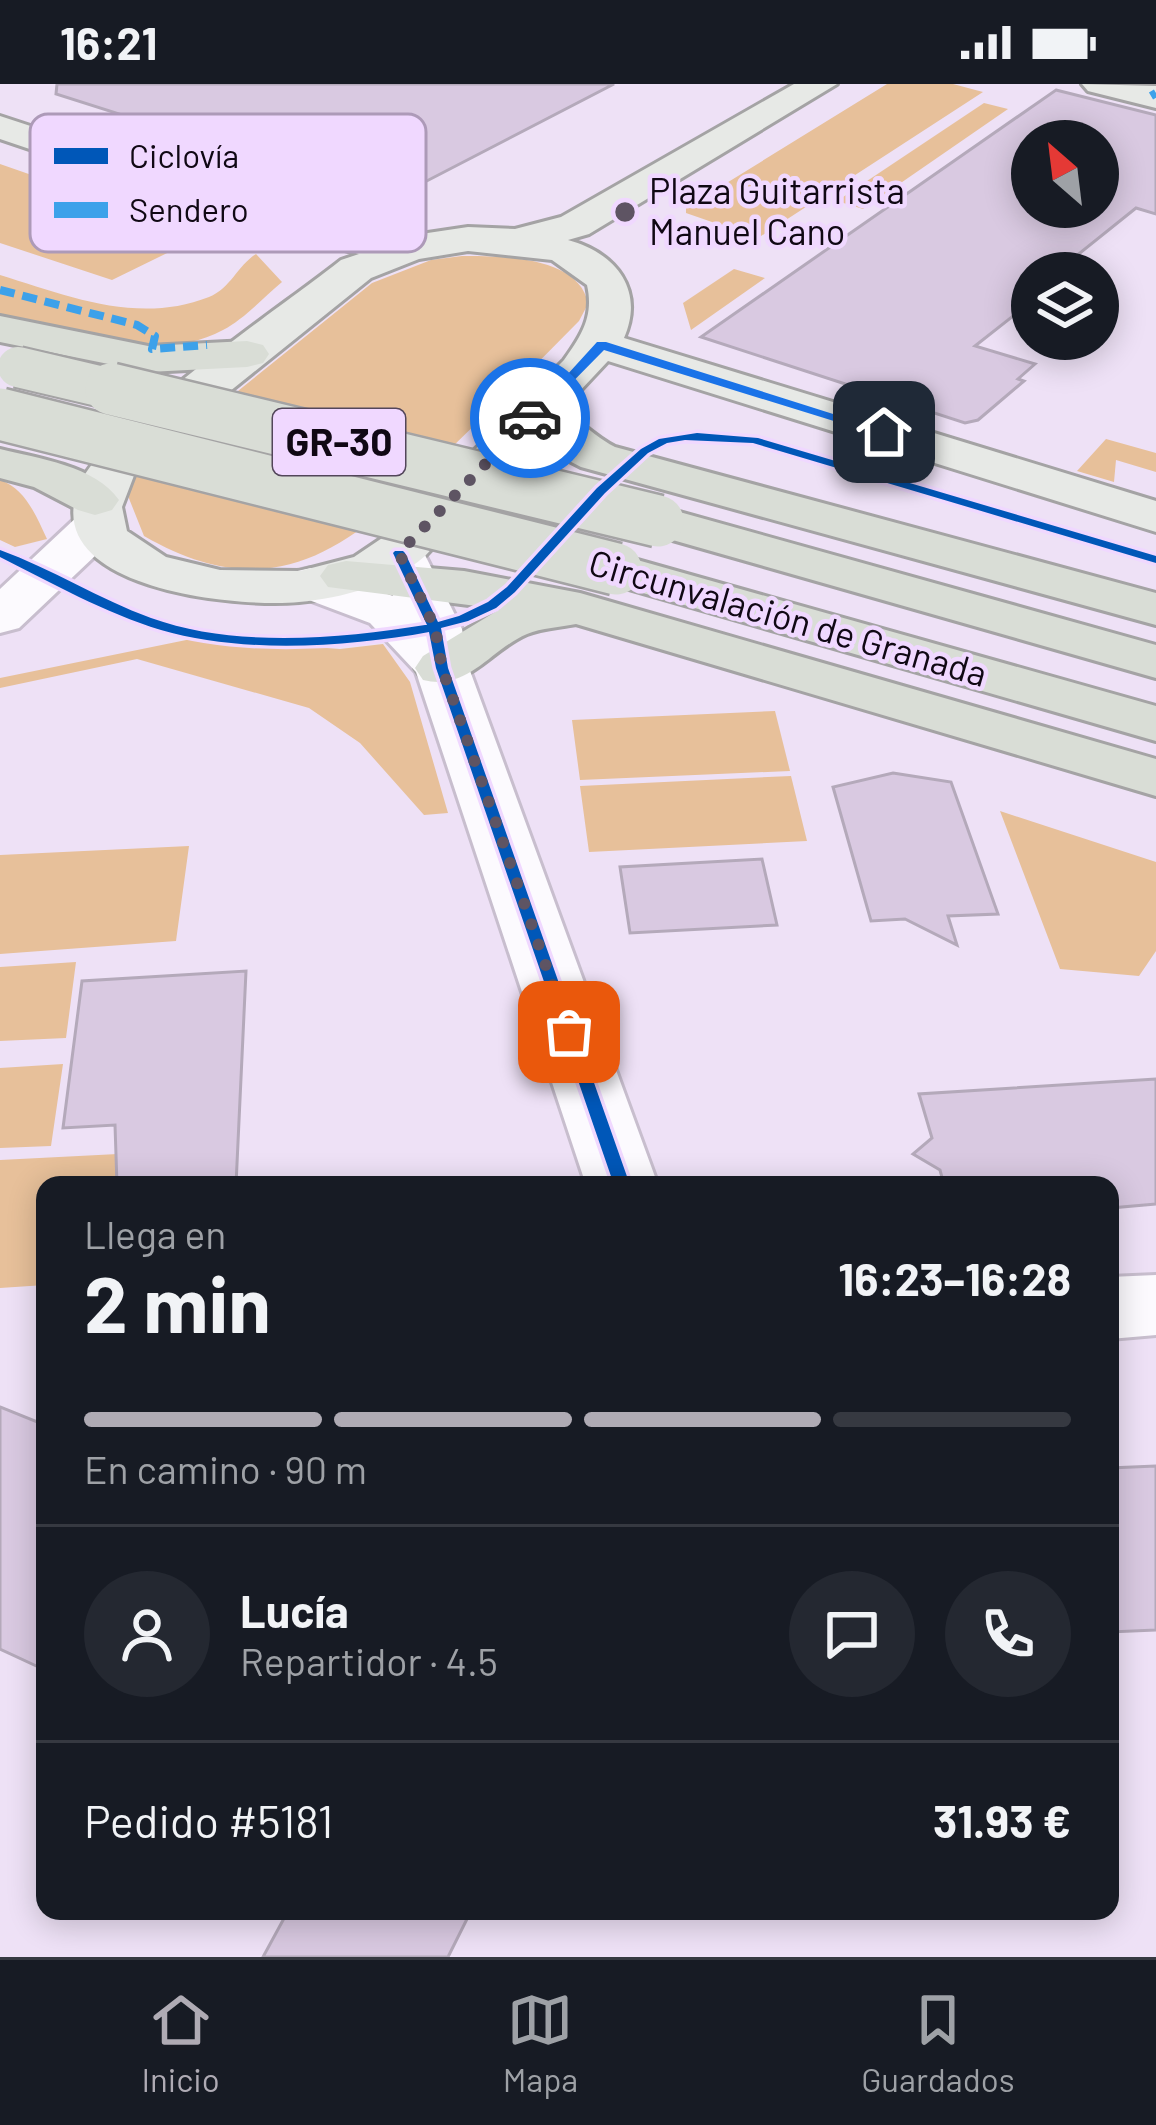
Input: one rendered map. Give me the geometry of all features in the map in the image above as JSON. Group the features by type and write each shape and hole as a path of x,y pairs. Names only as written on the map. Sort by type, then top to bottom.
{"highway":[{"path":"6,353 148,359 247,354"},
{"name":"Circunvalación de Granada","path":"6,353 658,521 1156,662"},
{"path":"536,411 573,444 613,462 1156,609"},
{"name":"Circunvalación de Granada","path":"0,414 616,569 1156,724"},
{"path":"0,463 51,477 97,513"},
{"path":"328,580 404,566 575,608 1156,778"},
{"path":"442,668 510,622 575,608"}],"main road":[{"path":"426,244 518,240 569,229 819,84"},
{"path":"581,260 863,84"},
{"path":"1100,84 1154,95"},
{"path":"0,127 30,137"},
{"path":"0,141 30,151"},
{"path":"404,566 536,411 601,345 617,310 614,290 581,260 518,240"},
{"path":"304,252 314,258 324,290"},
{"path":"328,580 244,588 173,578 116,549 97,513 119,457 324,290 369,262 401,252"},
{"path":"601,345 1156,517"}],"street":[{"path":"0,617 97,513"},
{"path":"404,566 435,628 442,668 619,1176"},
{"path":"328,580 389,612 442,668"},
{"path":"1119,1307 1156,1305"}],"shaded area":[{"path":"887,84 953,84 983,92 758,238 686,213 686,208"},
{"path":"984,103 1008,109 863,209 837,201"},
{"path":"0,164 30,174 30,252 169,252 112,280 0,243"},
{"path":"256,254 282,282 231,325 196,341 140,345 0,315 0,275 103,304 156,308 217,293"},
{"path":"462,256 516,259 555,268 582,288 588,304 579,321 380,514 312,557 275,567 235,568 192,558 144,536 128,496 136,473 372,283 431,260"},
{"path":"734,269 765,278 691,330 683,303"},
{"path":"1106,439 1156,453 1156,472 1116,460 1114,482 1077,471"},
{"path":"0,480 23,497 47,539 15,547 0,540"},
{"path":"196,638 340,649 383,644 410,682 448,813 424,815 360,743 309,708 137,659 0,688 0,678"},
{"path":"775,711 790,771 580,780 572,720"},
{"path":"791,776 807,841 589,852 580,786"},
{"path":"1000,811 1156,862 1156,951 1139,976 1060,969"},
{"path":"189,846 176,941 0,954 0,855"},
{"path":"76,962 66,1038 0,1041 0,967"},
{"path":"63,1064 51,1146 0,1148 0,1068"},
{"path":"157,1152 155,1176 36,1176 36,1286 0,1288 0,1160"}],"building":[{"path":"57,84 614,84 426,181 426,114 119,114 56,94"},
{"path":"1056,90 1156,115 1156,214 1136,208 1119,222 1119,120 1013,120"},
{"path":"1011,121 1011,228 1111,228 1081,252 1011,252 1011,318 975,346 1035,364 1018,379 1024,381 978,420 965,423 701,337"},
{"path":"893,773 951,782 998,914 948,916 957,945 905,919 871,921 833,787"},
{"path":"762,859 777,925 630,933 620,867"},
{"path":"246,971 236,1176 117,1176 115,1125 63,1128 82,981"},
{"path":"1156,1079 1156,1204 1119,1207 1119,1176 942,1176 940,1170 913,1154 932,1138 919,1094"},
{"path":"0,1407 36,1421 36,1666 0,1649"},
{"path":"1156,1466 1156,1630 1119,1632 1119,1468"},
{"path":"283,1920 466,1920 448,1957 263,1957"}],"marked path":[{"path":"1151,96 1156,93"},
{"path":"0,290 137,325 155,336 152,349 207,345"}],"cycle path":[{"path":"0,553 125,612 199,635 333,640 426,629 492,605 623,468 663,441 697,436 754,440 1156,560"},
{"path":"399,553 435,629 442,668 619,1176"}],"way so far":[{"path":"530,418 399,553 435,628 442,668 569,1032"}],"place":[{"name":"Plaza Guitarrista Manuel Cano","path":"625,212"}],"route":[{"path":"530,418 601,345 884,432"}]}
